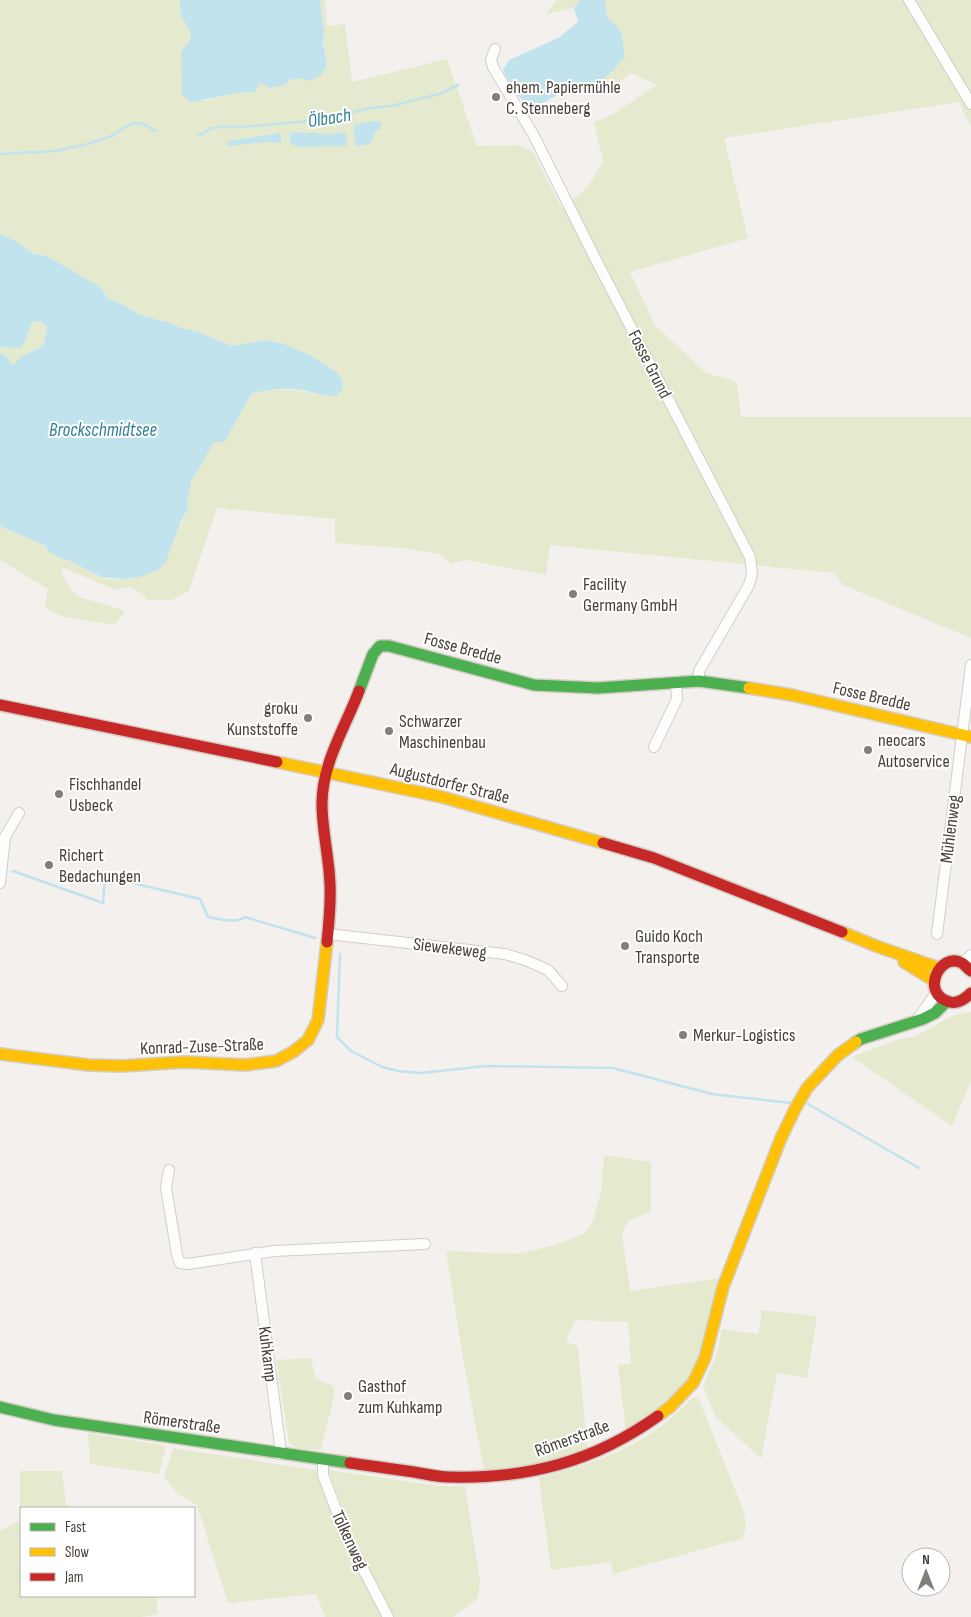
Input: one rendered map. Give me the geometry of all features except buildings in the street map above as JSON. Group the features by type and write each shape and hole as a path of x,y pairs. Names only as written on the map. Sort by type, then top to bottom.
{"street":[{"path":"909,0 971,104"},
{"name":"Fosse Grund","path":"495,48 491,60 493,67 534,136 594,258 750,557 752,574 749,585 699,671 699,681"},
{"name":"Fosse Bredde","path":"327,773 333,748 352,710 373,654 380,646 389,646 534,685 598,688 699,681 792,696 966,736"},
{"name":"Mühlenweg","path":"937,934 966,736 971,665"},
{"path":"654,747 677,699 676,683"},
{"name":"Augustdorfer Straße","path":"0,706 174,740 442,797 654,858 805,916 876,946 939,968"},
{"name":"Konrad-Zuse-Straße","path":"0,1054 61,1062 121,1066 185,1062 245,1065 276,1061 293,1052 308,1040 318,1020 328,934 330,884 322,803 327,773"},
{"path":"0,883 5,836 19,813"},
{"name":"Siewekeweg","path":"328,934 505,954 548,970 562,986"},
{"name":"Augustdorfer Straße","path":"876,946 933,980"},
{"path":"968,963 950,962 939,968 933,980 936,993 946,1001 958,1002 970,995"},
{"path":"917,1020 936,993"},
{"name":"Römerstraße","path":"0,1407 54,1420 447,1477 512,1475 536,1471 590,1454 634,1433 670,1407 692,1383 708,1348 723,1287 733,1260 781,1138 807,1088 838,1055 861,1039 905,1026 935,1013 946,1001"},
{"path":"169,1170 166,1187 177,1255 180,1263 188,1264 274,1251 425,1244"},
{"name":"Kuhkamp","path":"256,1253 280,1445 279,1454"},
{"name":"Tölkenweg","path":"323,1460 323,1475 346,1536 388,1617"}],"green space":[{"path":"0,0 180,0 181,17 191,34 189,42 181,51 203,101 237,93 255,92 259,84 262,83 269,87 287,84 289,80 301,78 327,64 320,0 325,0 327,26 345,24 352,82 447,59 477,146 520,145 533,152 562,209 588,187 603,161 594,122 614,114 656,85 632,73 611,88 594,86 608,76 625,57 622,35 618,27 607,18 605,0 971,0 971,127 959,102 724,138 748,238 630,272 655,325 706,373 737,382 741,417 971,417 971,638 843,585 834,573 550,545 546,575 466,560 451,564 439,554 402,548 335,543 335,519 217,508 189,591 172,600 147,600 142,594 130,587 116,590 64,568 61,573 76,596 120,609 124,611 124,614 114,625 64,617 45,608 48,589 0,560 0,526 46,546 55,556 107,579 129,578 158,570 188,509 189,491 195,474 214,442 223,442 226,439 252,393 290,390 327,396 336,372 312,356 282,343 265,340 232,346 196,331 180,328 174,324 140,315 124,305 107,298 102,289 97,285 47,256 34,254 16,241 0,234"},
{"path":"557,0 580,0 574,8 546,14"},
{"path":"36,320 41,321 47,328 43,346 22,356 14,364 10,364 9,359 0,352 0,347 20,348 32,322"},
{"path":"971,1012 971,1081 952,1126 852,1057 900,1039 916,1036 952,1016"},
{"path":"604,1155 651,1162 651,1212 628,1221 622,1233 630,1291 721,1278 697,1364 681,1389 659,1410 626,1431 618,1365 631,1363 628,1322 576,1320 566,1340 578,1346 587,1449 537,1464 484,1470 464,1364 446,1251 518,1254 555,1245 585,1233 593,1221 601,1192"},
{"path":"762,1310 817,1316 807,1378 777,1373 761,1459 715,1416 703,1386 717,1353 722,1329 758,1334"},
{"path":"311,1358 316,1377 333,1386 335,1392 321,1450 296,1448 289,1442 276,1360"},
{"path":"693,1397 699,1399 744,1512 746,1523 743,1536 740,1539 613,1574 611,1562 551,1570 539,1478 603,1458 623,1449 660,1427"},
{"path":"88,1433 166,1446 159,1474 90,1464"},
{"path":"173,1448 316,1470 331,1512 384,1617 325,1617 316,1594 228,1603 197,1505 178,1494 164,1477"},
{"path":"328,1470 438,1486 465,1486 480,1581 478,1598 453,1617 394,1617 357,1546"},
{"path":"20,1471 62,1471 66,1504 72,1507 20,1507"},
{"path":"20,1520 20,1597 157,1597 157,1614 142,1617 0,1617 0,1531"}],"water":[{"path":"180,0 320,0 324,31 323,42 327,64 322,74 315,79 305,81 301,78 289,80 287,84 269,88 262,83 259,84 255,92 237,93 192,102 182,95 181,51 189,42 191,34 181,17"},
{"path":"580,0 605,0 607,18 618,27 622,35 625,57 606,77 593,86 559,95 537,105 525,102 503,70 509,60 558,38 578,22 574,8"},
{"path":"376,121 381,123 381,129 376,131 370,144 356,146 353,127 356,124"},
{"path":"294,132 328,134 346,132 347,146 299,147 291,144 289,134"},
{"path":"281,133 281,143 267,142 228,146 227,141"},
{"name":"Brockschmidtsee","path":"0,234 16,241 34,254 47,256 97,285 102,289 107,298 124,305 140,315 174,324 180,328 196,331 232,346 265,340 282,343 312,356 336,372 342,380 343,389 336,396 288,389 252,393 224,442 214,442 191,482 187,501 188,509 181,521 166,561 158,570 140,577 122,579 101,577 49,552 46,546 0,526 0,352 9,359 10,364 14,364 22,356 43,346 47,328 41,321 32,322 24,344 20,348 0,347"}],"waterway":[{"name":"Ölbach","path":"198,135 218,127 243,127 318,120 371,108 391,106 439,94 458,85"},
{"name":"Ölbach","path":"0,154 56,151 109,137 138,123 157,131"},
{"path":"13,871 103,903 105,878 107,877 200,899 208,917 232,921 245,917 315,938"},
{"path":"340,954 337,1037 351,1051 382,1067 398,1071 421,1073 486,1066 613,1068 712,1094 791,1103"},
{"path":"808,1104 919,1168"}],"traffic: fast":[{"path":"359,691 373,654 380,646 389,646 534,685 598,688 699,681 749,688"},
{"path":"856,1042 923,1019 935,1013 947,1001"},
{"path":"0,1407 54,1420 350,1463"}],"traffic: slow":[{"path":"749,688 792,695 971,737"},
{"path":"277,762 442,797 603,843"},
{"path":"842,932 939,968"},
{"path":"0,1054 89,1065 121,1066 185,1062 245,1065 276,1061 293,1052 308,1040 318,1020 327,942"},
{"path":"904,962 933,980"},
{"path":"658,1416 670,1407 693,1383 705,1358 723,1287 781,1138 795,1109 807,1088 838,1055 856,1042"}],"traffic: jam":[{"path":"327,942 330,891 322,814 323,789 335,746 359,691"},
{"path":"0,705 277,762"},
{"path":"603,843 654,858 842,932"},
{"path":"971,971 962,963 954,961 946,963 940,968 934,983 936,991 941,998 950,1002 961,1001 971,993"},
{"path":"350,1463 445,1477 478,1477 533,1471 584,1456 634,1432 658,1416"}],"place":[{"name":"ehem. Papiermühle C. Stenneberg","path":"496,97"},
{"name":"Facility Germany GmbH","path":"573,594"},
{"name":"groku Kunststoffe","path":"308,718"},
{"name":"Schwarzer Maschinenbau","path":"389,731"},
{"name":"neocars Autoservice","path":"868,750"},
{"name":"Fischhandel Usbeck","path":"59,794"},
{"name":"Richert Bedachungen","path":"49,865"},
{"name":"Guido Koch Transporte","path":"625,946"},
{"name":"Merkur-Logistics","path":"683,1035"},
{"name":"Gasthof zum Kuhkamp","path":"348,1396"}]}
